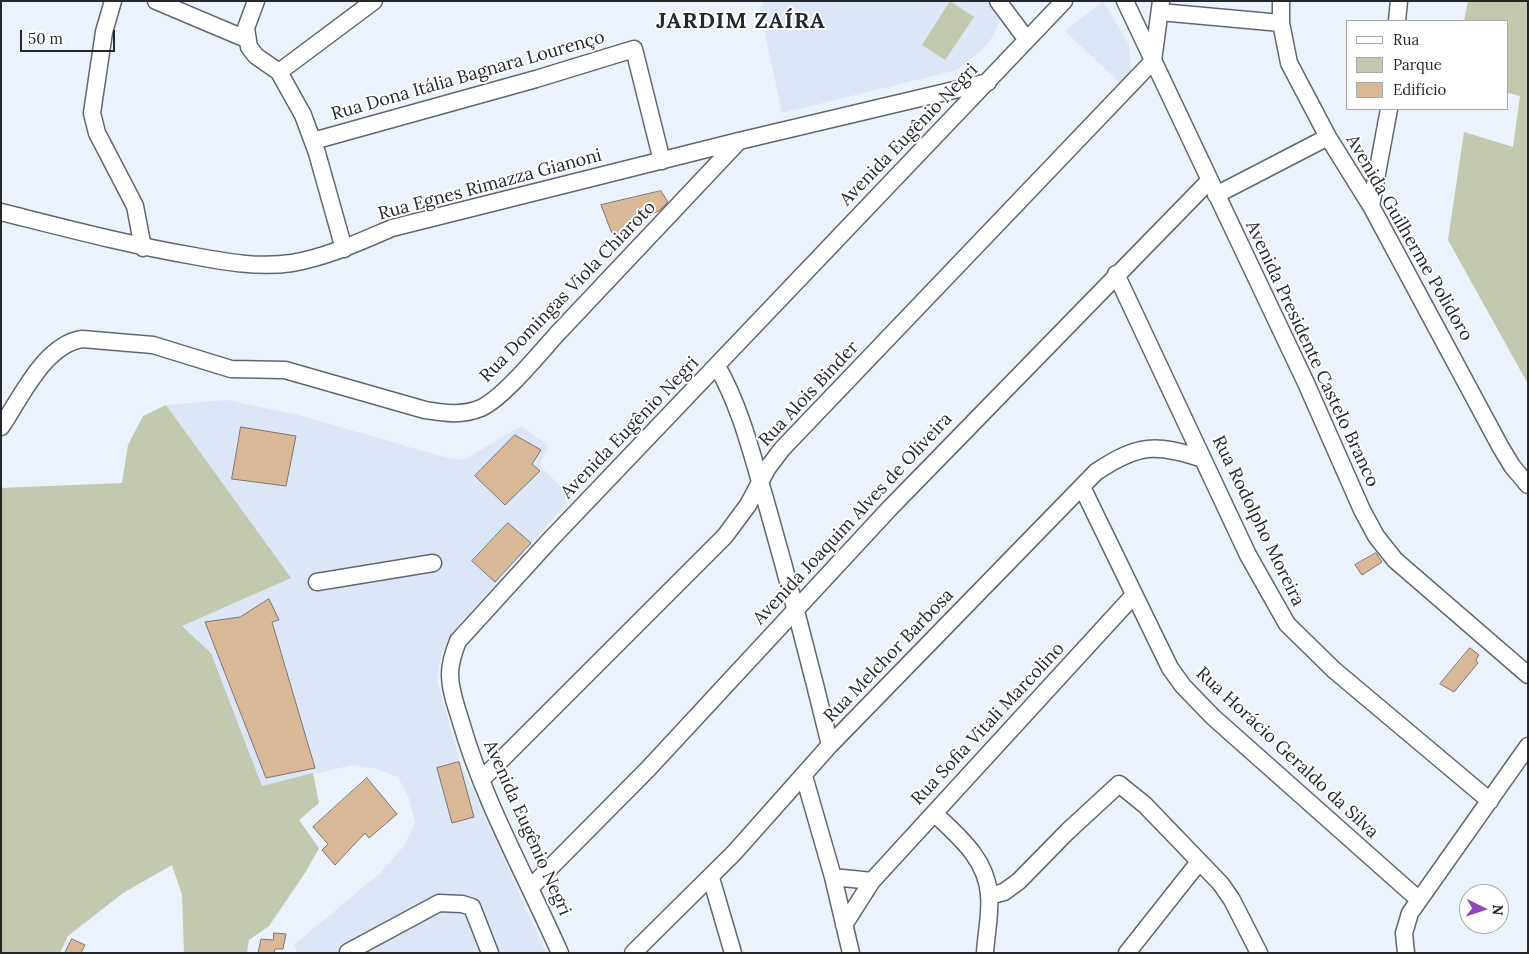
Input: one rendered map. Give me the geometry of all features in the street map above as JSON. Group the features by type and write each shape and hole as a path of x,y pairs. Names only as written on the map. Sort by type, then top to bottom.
{"street":[{"path":"113,1 104,32 92,112 97,134 135,206 143,248"},
{"path":"156,1 246,39"},
{"path":"256,1 246,28 246,39 256,56 279,72 296,99 313,141 344,249"},
{"path":"279,72 374,1"},
{"path":"998,1 1027,40"},
{"name":"Avenida Eugênio Negri","path":"560,953 481,780 452,691 450,673 452,656 458,641 1064,1"},
{"name":"Avenida Presidente Castelo Branco","path":"1125,1 1306,383 1362,510 1376,536 1395,560 1528,675"},
{"name":"Avenida Guilherme Polidoro","path":"1280,1 1281,23 1289,64 1328,138 1371,206 1500,446 1512,466 1528,485"},
{"path":"1397,20 1399,1"},
{"path":"1153,61 1161,6 1281,23"},
{"name":"Rua Dona Itália Bagnara Lourenço","path":"313,141 536,79 634,48 662,161"},
{"name":"Rua Alois Binder","path":"481,780 725,536 751,500 760,482 782,449 1153,61"},
{"name":"Rua Egnes Rimazza Gianoni","path":"1,212 143,248 232,263 265,266 292,263 344,249 392,228 739,140 988,82"},
{"path":"1371,206 1389,110"},
{"name":"Avenida Joaquim Alves de Oliveira","path":"531,887 648,769 797,608 1116,274 1212,188 1328,138"},
{"name":"Rua Domingas Viola Chiaroto","path":"1,427 23,391 53,354 71,341 82,339 153,345 231,370 285,370 425,410 448,414 465,413 481,408 495,399 739,140"},
{"name":"Rua Rodolpho Moreira","path":"1116,274 1252,563 1286,624 1334,670 1490,800"},
{"path":"717,366 730,387 744,426 797,608 830,745"},
{"name":"Rua Melchor Barbosa","path":"633,953 711,878 830,745 1082,487 1110,463 1138,449 1176,450 1203,459"},
{"name":"Rua Horácio Geraldo da Silva","path":"1082,487 1170,668 1200,705 1418,899"},
{"path":"317,582 433,562"},
{"name":"Rua Sofia Vitali Marcolino","path":"844,925 872,881 1134,596"},
{"path":"1406,953 1405,924 1418,899 1528,746"},
{"path":"804,776 833,877 851,953"},
{"path":"989,896 1004,892 1019,881 1068,831 1119,784 1145,804 1221,884 1232,900 1259,953"},
{"path":"934,813 966,843 976,857 986,881 989,896 985,953"},
{"path":"1127,953 1199,862"},
{"path":"833,877 872,881"},
{"path":"711,878 733,953"},
{"path":"348,952 438,903 462,904 472,907 490,953"}],"shaded area":[{"path":"764,1 996,1 1001,16 994,35 983,49 957,70 782,113 760,10"},
{"path":"1103,1 1129,45 1131,70 1121,84 1065,31"},
{"path":"227,400 298,415 444,457 464,460 521,426 548,445 540,466 572,497 452,633 441,654 437,680 459,759 546,953 298,953 294,945 380,873 405,845 415,823 409,798 398,777 377,769 352,765 262,786 211,653 182,626 290,578 166,405"}],"green space":[{"path":"950,1 974,17 945,60 922,45"},
{"path":"1468,1 1528,1 1528,384 1448,240 1464,132 1513,147 1520,96 1509,93 1509,20 1464,20"},
{"path":"166,405 291,578 182,626 211,653 262,786 313,773 319,803 299,820 319,848 305,873 269,926 249,940 247,953 184,953 182,895 172,865 123,893 68,936 60,953 1,953 1,488 122,483 128,445 143,416"}],"building":[{"path":"661,191 668,202 660,210 613,236 601,205"},
{"path":"241,427 296,436 286,486 232,479"},
{"path":"515,435 541,450 532,464 540,471 505,505 475,476"},
{"path":"508,523 531,543 495,582 472,561"},
{"path":"1376,553 1382,562 1362,575 1355,565"},
{"path":"269,599 279,620 272,622 315,768 266,778 205,622 240,617"},
{"path":"1470,648 1479,655 1476,660 1478,663 1454,692 1440,684"},
{"path":"459,762 474,817 452,823 437,768"},
{"path":"367,778 397,814 369,838 365,833 335,865 322,850 328,844 313,827"},
{"path":"274,933 286,934 283,949 275,949 274,953 258,953 261,939 273,940"},
{"path":"72,939 85,945 81,953 65,953"}],"district":[{"name":"JARDIM ZAÍRA","path":"741,22"}]}
